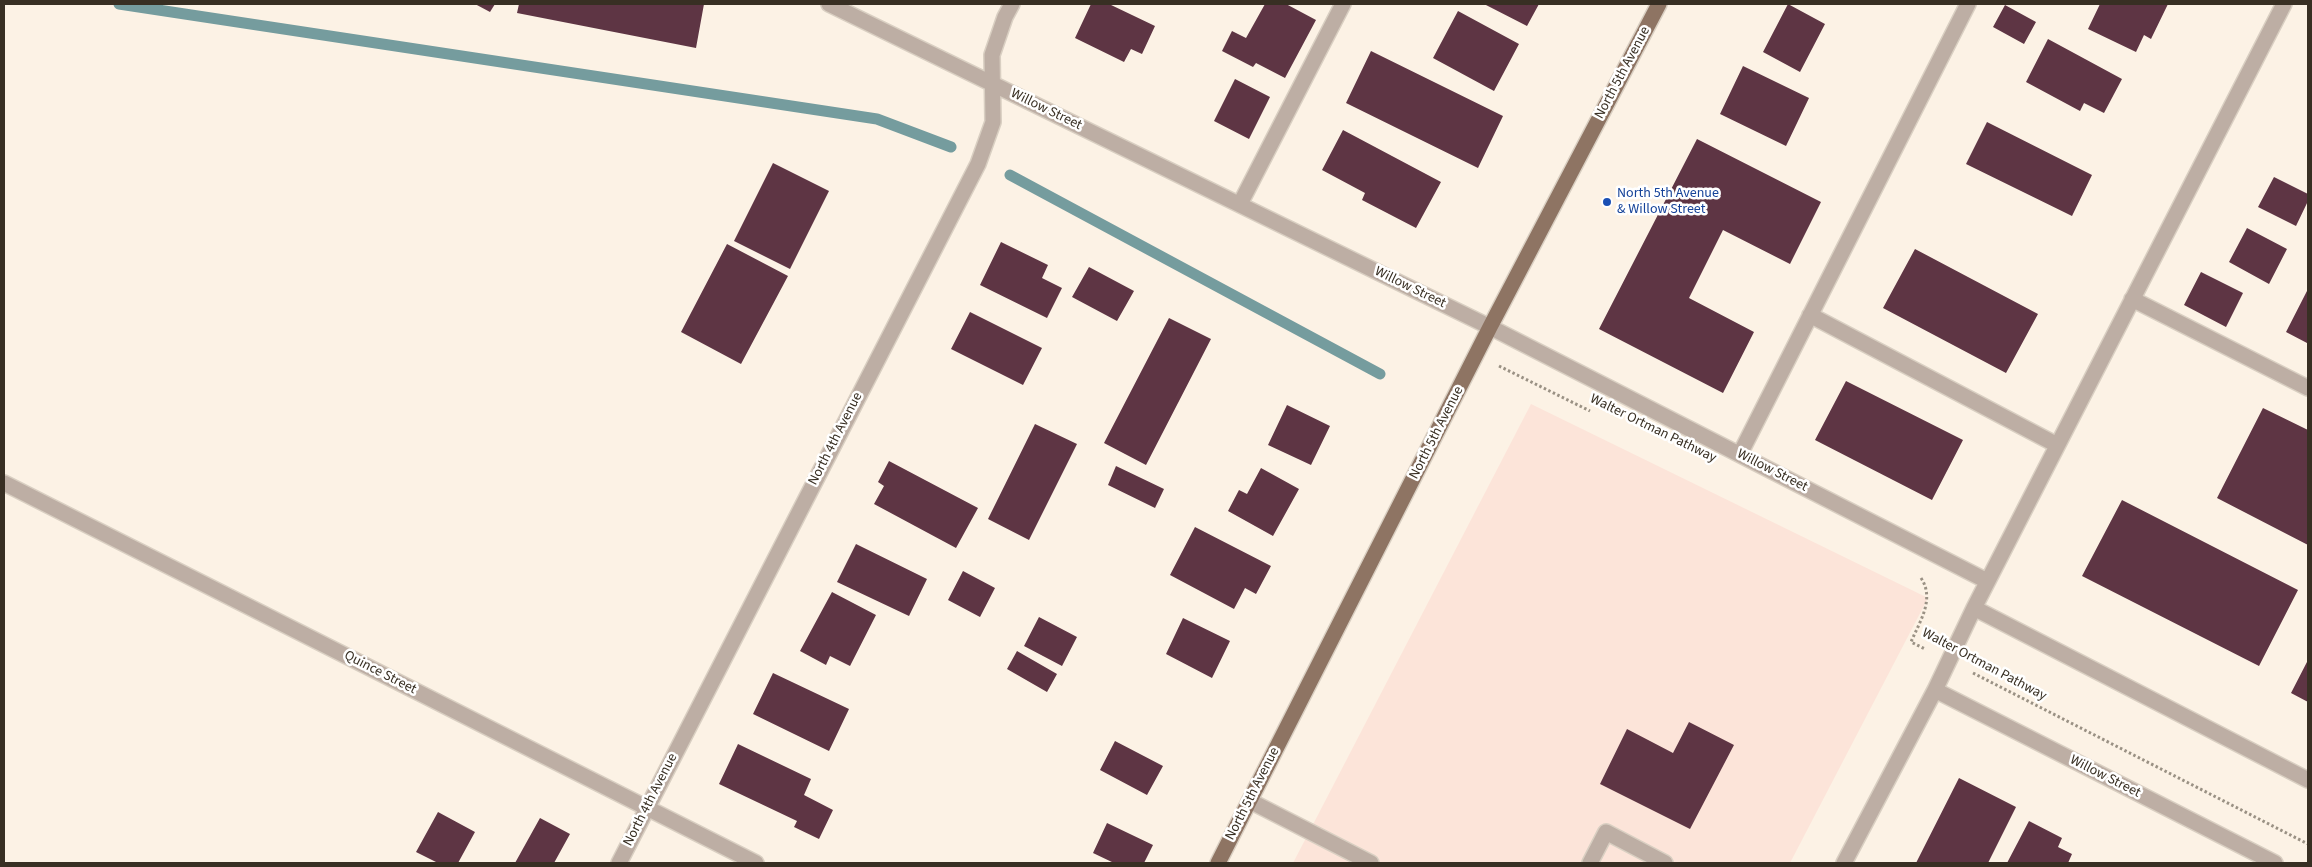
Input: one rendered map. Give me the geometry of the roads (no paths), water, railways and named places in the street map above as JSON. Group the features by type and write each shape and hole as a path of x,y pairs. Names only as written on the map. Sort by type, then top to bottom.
{"main road":[{"name":"North 5th Avenue","path":"1218,863 1490,327 1659,4"}],"street":[{"name":"Willow Street","path":"829,4 1490,327 1987,581"},
{"name":"North 4th Avenue","path":"619,863 978,164 994,122 992,55 1005,17 1012,4"},
{"path":"1240,204 1342,4"},
{"path":"1740,454 1968,4"},
{"path":"1844,863 1935,690 1987,581 2284,4"},
{"path":"2132,299 2308,388"},
{"path":"1810,315 2057,445"},
{"name":"Quince Street","path":"4,483 756,863"},
{"path":"1974,608 2308,780"},
{"name":"Willow Street","path":"1935,690 2275,863"},
{"path":"1250,801 1371,863"},
{"path":"1590,863 1606,832 1665,863"}],"waterway":[{"path":"119,4 877,119 951,147"},
{"path":"1010,175 1380,374"}],"place":[{"name":"North 5th Avenue & Willow Street","path":"1607,202"}]}
